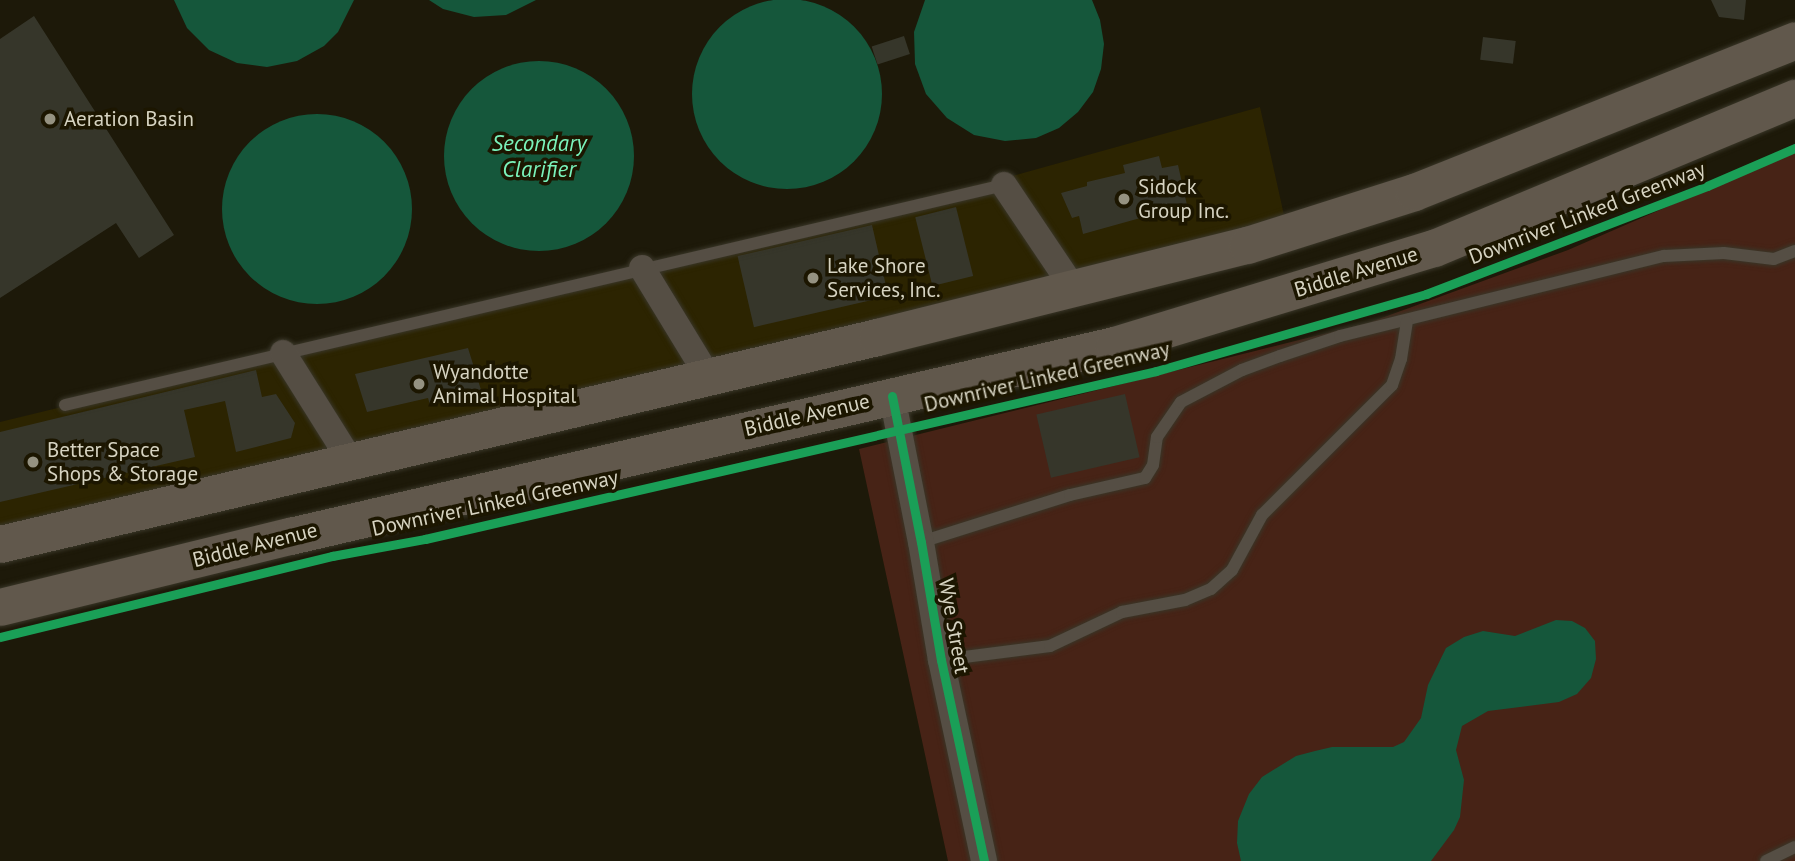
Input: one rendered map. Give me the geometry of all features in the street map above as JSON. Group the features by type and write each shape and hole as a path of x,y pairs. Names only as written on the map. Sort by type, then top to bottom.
{"main road":[{"path":"0,544 877,337 1257,242 1414,192 1795,40"},
{"name":"Biddle Avenue","path":"0,607 1114,345 1434,248 1795,98"},
{"path":"1414,192 1434,248"},
{"path":"877,337 892,396"},
{"path":"286,476 290,537"}],"street":[{"path":"1004,185 1073,289"},
{"path":"642,268 708,376"},
{"path":"283,353 350,460"},
{"name":"Wye Street","path":"892,396 941,660 984,861"}],"lane":[{"path":"65,405 1004,185"},
{"path":"921,542 1070,495 1144,478 1153,465 1157,437 1181,402 1231,375 1280,356 1382,326 1407,322 1664,256 1724,253 1774,259 1795,251"},
{"path":"941,660 1050,646 1122,612 1185,600 1211,589 1232,570 1262,515 1392,385 1414,323 1430,314"},
{"path":"1404,345 1407,322"},
{"path":"1382,326 1397,331 1404,345"},
{"path":"1766,861 1795,847"}],"shaded area":[{"path":"1260,107 1288,233 0,543 0,422 1005,178"},
{"path":"1795,151 1795,861 948,861 859,449 1368,323 1568,250"}],"water":[{"path":"787,-1 823,7 840,15 854,27 866,41 874,58 882,94 874,130 866,147 854,161 840,173 823,181 787,189 751,181 734,173 720,161 708,147 700,130 692,94 700,58 708,41 720,27 734,15 751,7"},
{"path":"174,0 354,0 338,32 324,46 297,61 267,67 237,63 209,50 187,28"},
{"path":"429,0 536,0 506,15 474,17 443,9"},
{"path":"925,0 1092,0 1100,20 1104,44 1101,69 1093,92 1078,112 1059,128 1036,138 1005,141 974,135 947,118 926,94 915,64 914,32"},
{"name":"Secondary Clarifier","path":"539,61 575,69 592,77 606,89 618,103 626,120 634,156 626,192 618,209 606,223 592,235 575,243 539,251 503,243 486,235 472,223 460,209 452,192 444,156 452,120 460,103 472,89 486,77 503,69"},
{"path":"317,114 353,122 370,130 384,142 396,156 404,173 412,209 404,245 396,262 384,276 370,288 353,296 317,304 281,296 264,288 250,276 238,262 230,245 222,209 230,173 238,156 250,142 264,130 281,122"},
{"path":"1556,620 1572,621 1585,628 1595,641 1596,659 1591,678 1577,694 1559,702 1488,711 1462,726 1456,750 1464,780 1460,817 1454,830 1431,861 1241,861 1237,843 1238,821 1249,794 1262,777 1296,756 1315,751 1332,747 1393,747 1404,742 1421,718 1428,685 1446,648 1464,637 1483,631 1515,636"}],"building":[{"path":"1711,0 1746,0 1744,20 1719,17"},
{"name":"Aeration Basin","path":"34,16 174,235 139,258 116,223 0,298 0,39"},
{"path":"904,36 910,54 878,65 872,47"},
{"path":"1483,37 1516,41 1513,64 1480,60"},
{"name":"Sidock Group Inc.","path":"1159,156 1162,168 1178,165 1187,205 1083,234 1079,216 1072,218 1061,193 1087,186 1087,182 1125,173 1123,165"},
{"path":"956,207 973,276 932,286 915,217"},
{"name":"Lake Shore Services, Inc.","path":"872,225 888,296 754,327 738,256"},
{"name":"Wyandotte Animal Hospital","path":"468,348 482,393 430,405 428,398 367,412 355,374"},
{"path":"256,370 262,397 276,394 295,423 291,438 236,452 225,401 184,410 195,457 0,502 0,432"},
{"path":"1125,394 1140,457 1051,478 1036,414"}],"cycle path":[{"name":"Downriver Linked Greenway","path":"0,637 332,556 425,539 1156,371 1426,294 1707,186 1795,148"},
{"path":"892,396 941,660 984,861"}],"place":[{"name":"Aeration Basin","path":"50,119"},
{"name":"Sidock Group Inc.","path":"1124,199"},
{"name":"Lake Shore Services, Inc.","path":"813,278"},
{"name":"Wyandotte Animal Hospital","path":"419,384"},
{"name":"Better Space Shops & Storage","path":"33,462"}]}
